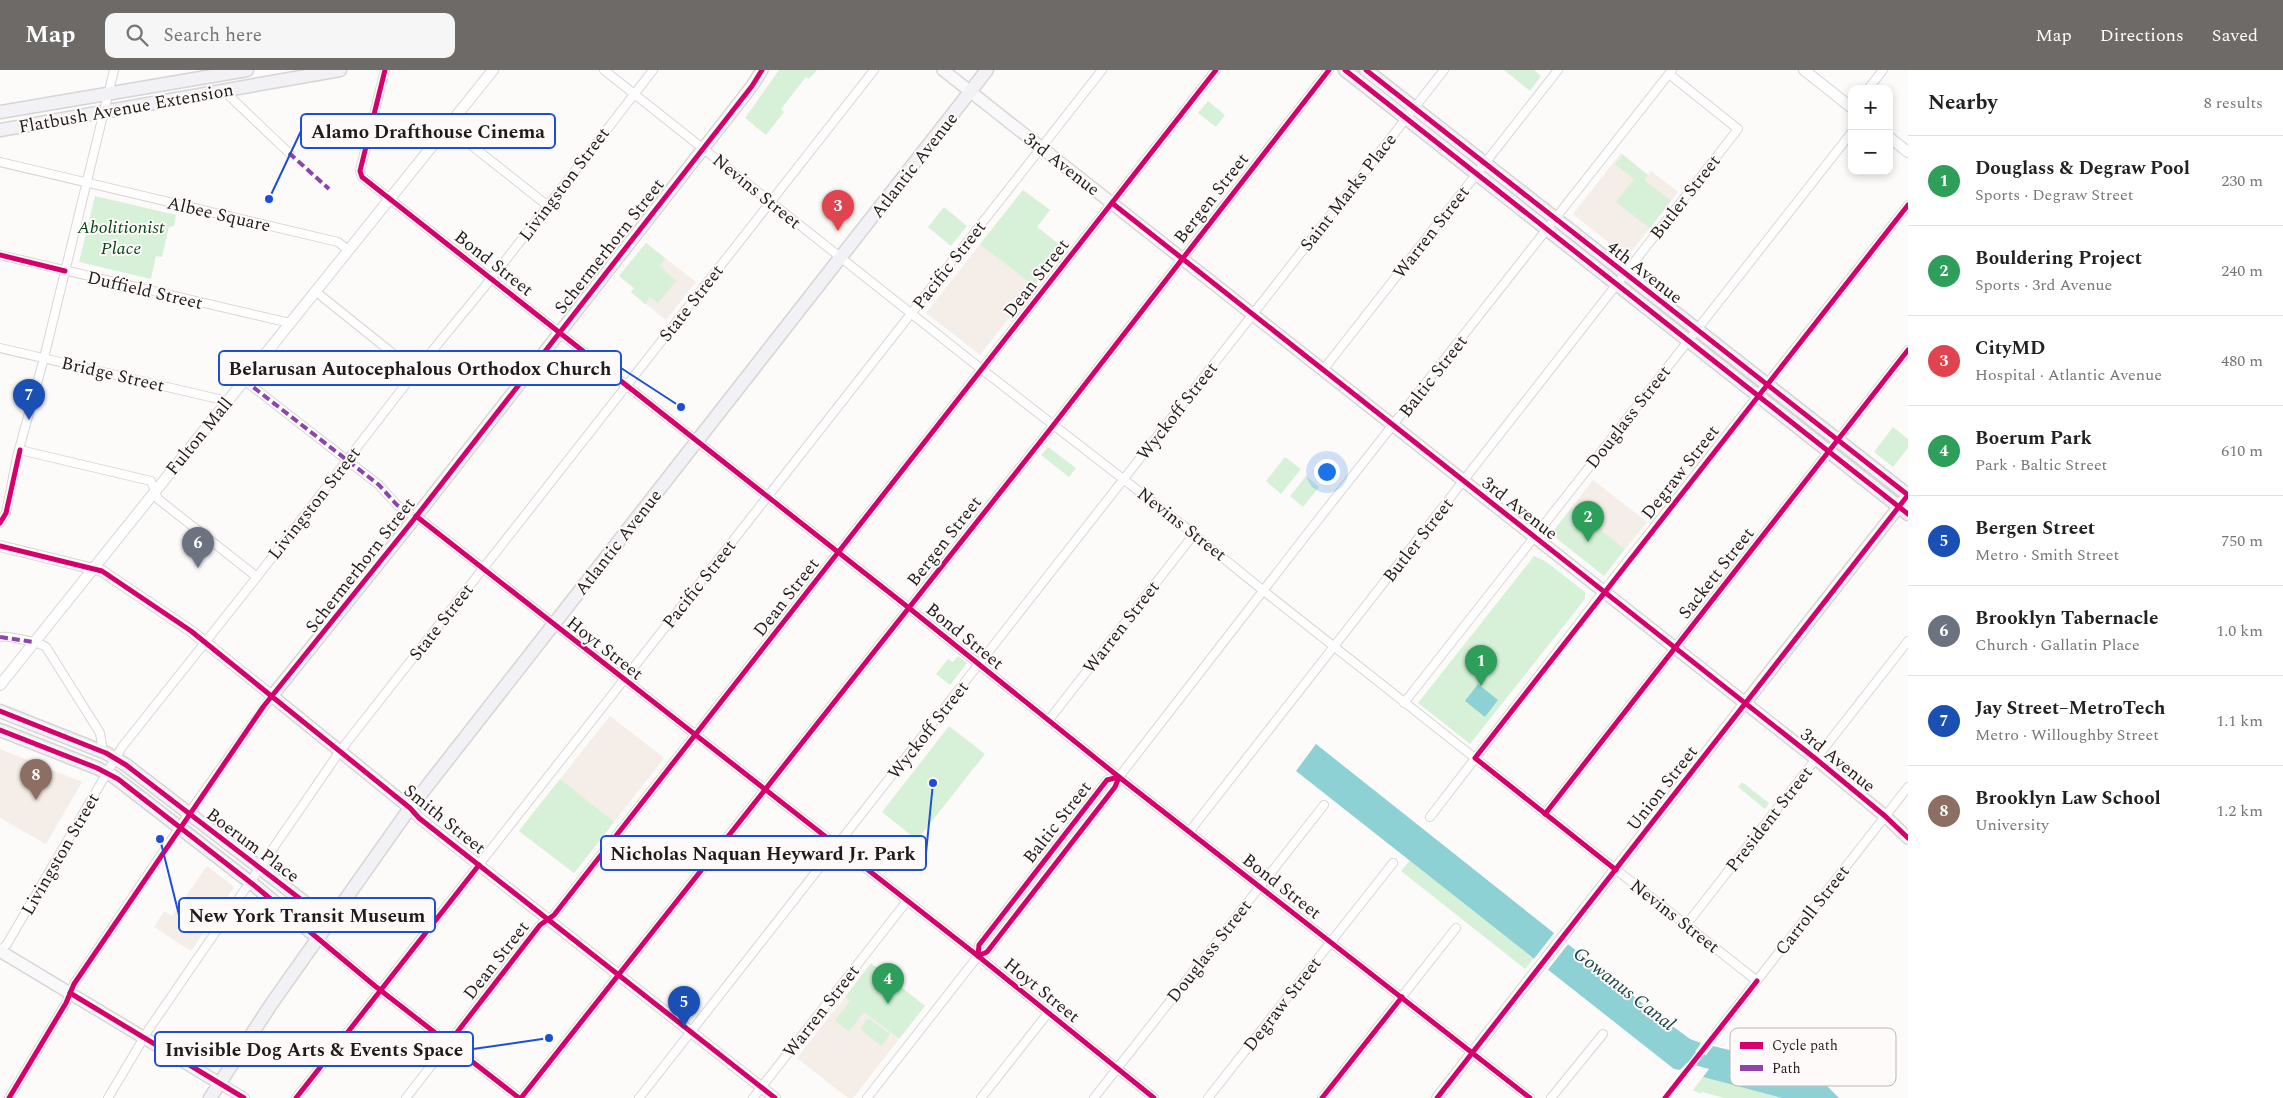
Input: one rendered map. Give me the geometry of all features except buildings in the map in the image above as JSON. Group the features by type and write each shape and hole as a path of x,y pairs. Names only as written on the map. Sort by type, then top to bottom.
{"main road":[{"name":"Flatbush Avenue Extension","path":"0,112 109,94 201,74 247,70"},
{"name":"Flatbush Avenue Extension","path":"0,130 340,70"},
{"name":"Schermerhorn Street","path":"272,696 416,516 752,86 762,70"},
{"name":"3rd Avenue","path":"943,70 1746,703 1885,816 1908,838"},
{"name":"Atlantic Avenue","path":"210,1098 329,921 410,808 987,70"},
{"name":"4th Avenue","path":"1346,70 1410,112 1762,390 1837,440 1908,495"},
{"name":"4th Avenue","path":"1366,70 1410,112"},
{"name":"4th Avenue","path":"1762,390 1828,451 1903,511"},
{"name":"Union Street","path":"1746,703 1903,511 1908,495"},
{"name":"Smith Street","path":"272,696 410,808"},
{"name":"Boerum Place","path":"0,711 115,758 329,921"},
{"name":"Boerum Place","path":"0,730 107,772 250,882 318,938"},
{"path":"0,951 219,1083"}],"street":[{"path":"0,523 6,513 114,70"},
{"name":"Bond Street","path":"385,70 360,174 909,608 1048,721 1530,1098"},
{"name":"Fulton Mall","path":"0,685 493,70"},
{"name":"Nevins Street","path":"604,70 911,314 1194,534 1404,703 1757,981"},
{"name":"Livingston Street","path":"0,951 12,937 122,746 491,279 652,70"},
{"name":"State Street","path":"108,1098 144,1038 340,751 874,70"},
{"name":"Pacific Street","path":"296,1098 1102,70"},
{"name":"Dean Street","path":"406,1098 540,925 554,915 1216,70"},
{"name":"Bergen Street","path":"520,1098 765,791 1329,70"},
{"name":"Saint Marks Place","path":"1253,315 1444,70"},
{"name":"Warren Street","path":"1323,370 1558,70"},
{"path":"1804,70 1848,105"},
{"path":"1871,85 1883,70"},
{"name":"Butler Street","path":"1189,832 1738,129 1671,72"},
{"name":"Baltic Street","path":"867,1098 978,956 987,952 1115,787 1119,777 1264,590 1671,72"},
{"path":"223,90 289,153"},
{"path":"448,126 548,206"},
{"name":"Douglass Street","path":"1404,703 1848,137"},
{"path":"1893,141 1908,152"},
{"name":"Albee Square","path":"0,162 338,242 348,250"},
{"name":"Degraw Street","path":"1430,817 1908,205"},
{"name":"Duffield Street","path":"0,255 290,323"},
{"path":"314,291 416,372"},
{"name":"Wyckoff Street","path":"639,1098 1253,315"},
{"name":"Bridge Street","path":"0,348 227,401"},
{"name":"Sackett Street","path":"1545,814 1908,350"},
{"name":"Hoyt Street","path":"244,380 379,485 397,504 416,516 694,736 978,956 1154,1098"},
{"path":"20,450 151,481 158,499 257,577"},
{"name":"Warren Street","path":"1048,721 1194,534"},
{"name":"Smith Street","path":"0,546 102,571 205,643 272,696"},
{"path":"0,636 34,642 46,647 100,733 103,752"},
{"name":"President Street","path":"1686,925 1908,642"},
{"name":"Schermerhorn Street","path":"9,1098 74,984 189,813 272,696"},
{"name":"Union Street","path":"1437,1098 1746,703"},
{"name":"Carroll Street","path":"1716,1034 1908,787"},
{"name":"Douglass Street","path":"1094,1098 1324,805"},
{"name":"Smith Street","path":"410,808 418,818 775,1098"},
{"name":"Degraw Street","path":"1208,1098 1393,863"},
{"name":"Warren Street","path":"753,1098 907,901"},
{"path":"1322,1098 1456,928"},
{"name":"Boerum Place","path":"318,938 448,1044 520,1098"},
{"path":"981,1098 1048,1013"},
{"path":"1551,1098 1603,1034"},
{"path":"219,1083 244,1098"}],"shaded area":[{"path":"1621,153 1648,175 1651,171 1678,192 1627,257 1573,214"},
{"path":"1023,190 1050,210 1037,227 1064,248 980,355 926,313"},
{"path":"646,243 696,282 666,320 631,292 634,288 619,276"},
{"path":"1593,480 1647,522 1625,549 1572,507"},
{"path":"610,716 664,758 574,873 519,831"},
{"path":"0,749 82,782 46,844 0,818"},
{"path":"207,866 234,887 191,951 154,927 164,911 172,916"},
{"path":"845,997 899,1039 853,1098 848,1098 797,1058"}],"green space":[{"path":"779,70 817,70 809,79 806,77 781,109 784,112 766,135 745,118"},
{"path":"1504,70 1534,70 1541,76 1530,91"},
{"path":"1208,101 1225,115 1216,127 1198,113"},
{"path":"1623,155 1648,175 1644,180 1671,201 1650,228 1616,202 1634,179 1615,164"},
{"path":"1023,190 1050,210 1037,227 1064,248 1034,286 980,244"},
{"name":"Abolitionist Place","path":"95,196 176,215 174,226 169,227 162,257 156,256 151,279 79,262"},
{"path":"944,207 967,226 951,246 928,227"},
{"path":"646,243 665,258 660,266 676,281 658,303 650,297 645,304 631,292 634,288 619,276"},
{"path":"1893,427 1908,439 1908,448 1893,467 1874,452"},
{"path":"1048,447 1076,468 1069,477 1041,455"},
{"path":"1285,457 1301,469 1281,494 1266,481"},
{"path":"1306,476 1319,487 1303,507 1290,496"},
{"path":"1572,507 1625,549 1604,576 1551,534"},
{"path":"1534,556 1545,561 1585,592 1585,599 1470,744 1418,703"},
{"path":"958,656 967,663 950,685 936,674 948,659 953,662"},
{"path":"949,726 985,754 917,840 882,812"},
{"path":"560,779 614,822 574,873 519,831"},
{"path":"1742,782 1769,803 1765,809 1738,787"},
{"path":"1410,860 1534,958 1525,969 1401,871"},
{"path":"871,963 925,1006 899,1039 864,1012 849,1031 835,1021 850,1001 845,997"},
{"path":"868,1018 890,1034 882,1046 860,1029"},
{"path":"1703,1077 1730,1084 1730,1086 1737,1086 1782,1098 1724,1098 1702,1092 1701,1094 1693,1090"}],"water":[{"path":"1478,684 1498,700 1485,717 1465,701"},
{"name":"Gowanus Canal","path":"1316,744 1656,1014 1690,1039 1701,1043 1695,1052 1706,1055 1713,1046 1730,1050 1730,1084 1703,1077 1709,1069 1687,1063 1680,1070 1674,1069 1296,771"},
{"name":"Gowanus Canal","path":"1737,1086 1827,1086 1839,1098 1782,1098"}],"pier":[{"path":"1555,932 1569,943 1547,971 1533,960"}],"marked path":[{"path":"289,153 329,189"},
{"path":"244,380 379,485 397,505 416,516"},
{"path":"0,637 34,642"}],"cycle path":[{"path":"385,70 360,171 362,177 909,608 1119,777 1530,1098"},
{"path":"9,1098 66,1003 74,984 263,707 411,523 752,86 762,70"},
{"path":"448,1044 540,925 554,915 1216,70"},
{"path":"521,1098 1048,432 1329,70"},
{"path":"1345,70 1908,514"},
{"path":"1366,70 1908,495"},
{"path":"1112,203 1816,759 1885,816 1908,838"},
{"path":"1616,870 1475,758 1908,205"},
{"path":"0,255 65,271"},
{"path":"1545,814 1908,350"},
{"path":"0,523 6,513 20,450"},
{"path":"1437,1098 1908,495"},
{"path":"416,516 978,956 1154,1098"},
{"path":"0,546 102,571 191,631 410,808 419,818 775,1098"},
{"path":"0,711 106,753 126,765 329,921"},
{"path":"0,730 97,768 118,779 255,886 375,986 519,1098"},
{"path":"978,956 979,945 1107,780 1119,777"},
{"path":"978,956 987,952 1115,787 1119,777"},
{"path":"296,1098 479,865"},
{"path":"1665,1098 1757,981"},
{"path":"70,993 244,1098"},
{"path":"1322,1098 1402,997"}],"place":[{"name":"Alamo Drafthouse Cinema","path":"269,199"},
{"name":"CityMD","path":"838,231"},
{"name":"Belarusan Autocephalous Orthodox Church","path":"681,407"},
{"name":"Jay Street–MetroTech","path":"29,420"},
{"name":"Bouldering Project","path":"1588,542"},
{"name":"Brooklyn Tabernacle","path":"198,568"},
{"name":"Douglass & Degraw Pool","path":"1481,686"},
{"name":"Nicholas Naquan Heyward Jr. Park","path":"933,783"},
{"name":"Brooklyn Law School","path":"36,800"},
{"name":"New York Transit Museum","path":"160,839"},
{"name":"Boerum Park","path":"888,1004"},
{"name":"Bergen Street","path":"684,1027"},
{"name":"Invisible Dog Arts & Events Space","path":"549,1038"}]}
